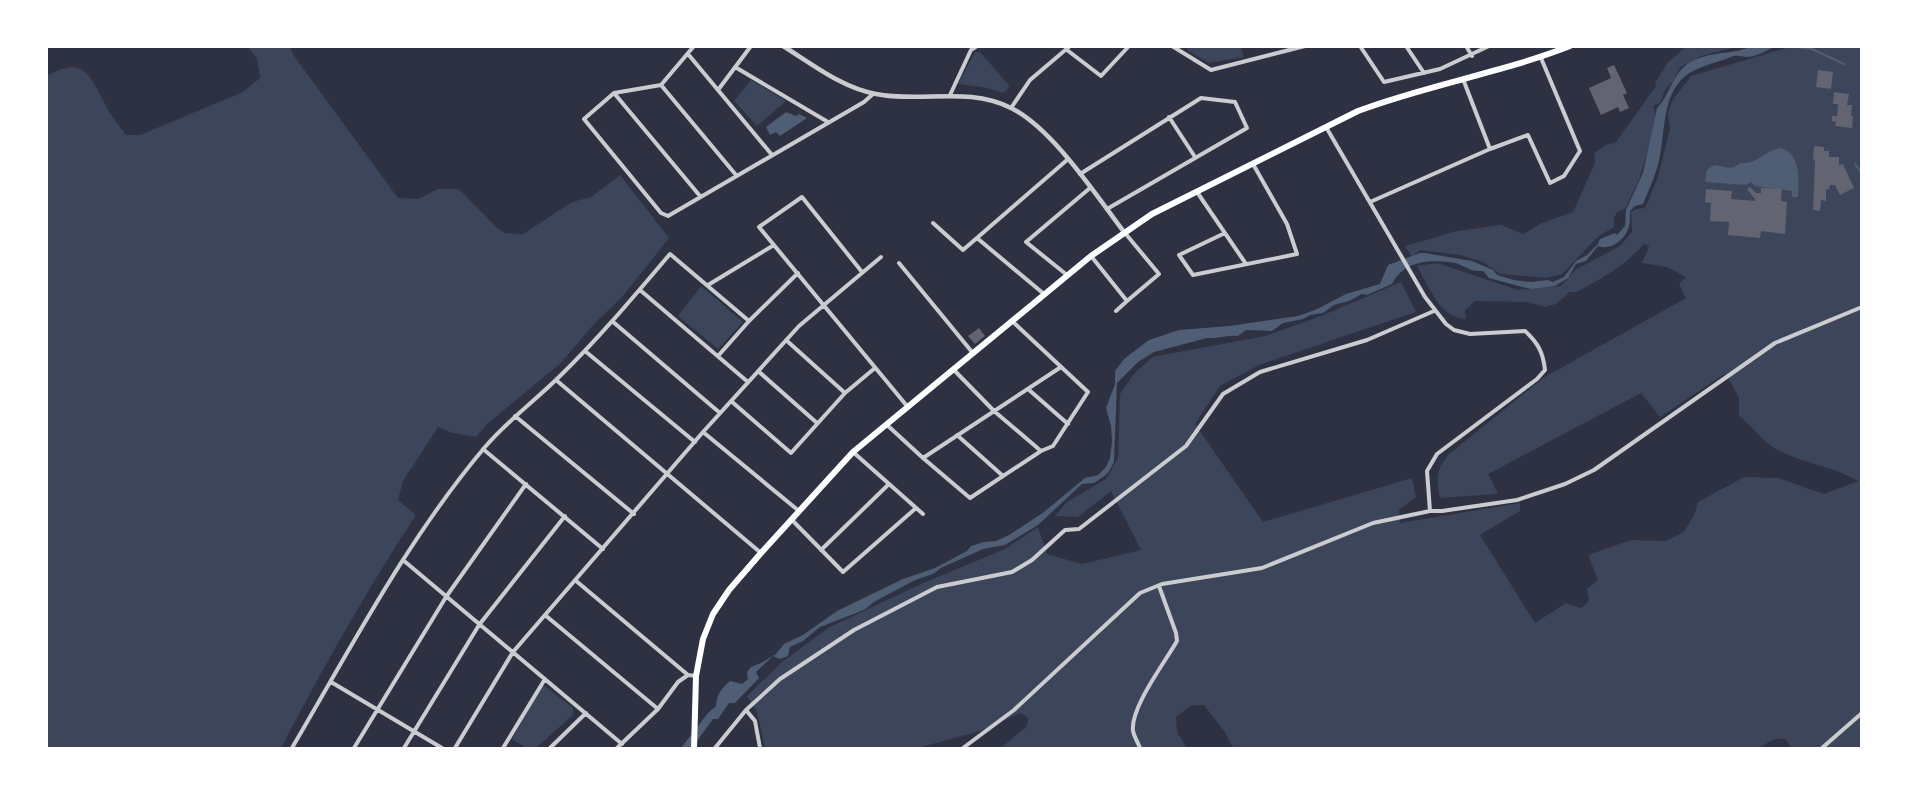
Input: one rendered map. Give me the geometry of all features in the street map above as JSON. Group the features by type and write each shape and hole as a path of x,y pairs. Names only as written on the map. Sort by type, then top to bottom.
{"highway":[{"path":"694,748 696,676 703,639 713,614 729,590 853,452 1066,275 1124,232 1196,191 1325,126 1385,101 1541,57 1570,46"}],"street":[{"path":"694,46 661,85 614,93 584,119 661,213 668,216 864,102 873,94"},
{"path":"718,90 751,46"},
{"path":"783,46 846,84 873,94 905,97 971,96 994,101 1011,108 1037,127 1079,174 1159,274 1116,311"},
{"path":"950,95 971,50 977,46"},
{"path":"1011,108 1030,80 1068,48 1101,76 1128,46"},
{"path":"1172,46 1211,70 1290,52 1305,46"},
{"path":"1284,46 1290,52"},
{"path":"1360,46 1384,82 1440,69 1472,56 1489,46"},
{"path":"1406,46 1424,73"},
{"path":"1466,46 1472,56"},
{"path":"688,54 772,155"},
{"path":"1370,202 1490,149 1528,135 1550,183 1563,176 1580,151 1541,57"},
{"path":"735,67 828,122"},
{"path":"1463,79 1490,149"},
{"path":"661,85 736,175"},
{"path":"614,93 700,196"},
{"path":"1079,174 1201,98 1235,102 1247,128 1107,209"},
{"path":"1169,117 1195,157"},
{"path":"1325,126 1425,297 1446,324 1462,333 1525,331 1537,342 1543,355 1545,370 1537,379 1437,454 1427,471 1430,511"},
{"path":"933,224 963,250 1067,160"},
{"path":"1225,233 1179,255 1193,275 1296,254 1287,224 1252,163"},
{"path":"1066,275 1026,242 1090,188"},
{"path":"1196,191 1246,264"},
{"path":"862,272 802,197 759,227 907,406"},
{"path":"977,238 1044,294"},
{"path":"708,285 774,244"},
{"path":"292,748 403,560 483,449 585,351 670,254 749,321"},
{"path":"455,748 513,652 544,615 786,339 823,304 881,256"},
{"path":"1091,256 1127,301"},
{"path":"899,262 972,352"},
{"path":"718,356 749,321 798,273"},
{"path":"640,290 748,382"},
{"path":"963,748 1014,710 1140,593 1159,585 1262,568 1373,523 1430,511 1517,500 1565,484 1594,470 1774,343 1862,307"},
{"path":"715,748 746,710 780,679 854,630 937,587 1012,572 1032,560 1065,530 1079,529 1186,446 1223,394 1260,372 1367,340 1434,311"},
{"path":"612,321 720,413"},
{"path":"886,424 923,459 970,498 1053,446 1088,392 1012,321"},
{"path":"786,339 845,393"},
{"path":"585,351 695,442"},
{"path":"923,459 1061,367"},
{"path":"731,401 791,453 845,393 875,368"},
{"path":"953,369 994,411 1041,452"},
{"path":"758,371 817,423"},
{"path":"556,380 760,553"},
{"path":"1028,388 1068,424"},
{"path":"515,416 634,514"},
{"path":"703,432 799,511"},
{"path":"957,435 1004,476"},
{"path":"483,449 603,549"},
{"path":"853,452 923,514"},
{"path":"354,748 446,597 526,484"},
{"path":"821,550 889,484"},
{"path":"791,519 843,572 916,508"},
{"path":"404,748 479,625 565,516"},
{"path":"403,560 622,744"},
{"path":"575,580 687,675 696,676"},
{"path":"1140,748 1133,731 1134,717 1177,641 1159,585"},
{"path":"544,615 658,709"},
{"path":"617,748 658,709 678,682 687,675"},
{"path":"503,748 545,679"},
{"path":"331,682 442,748"},
{"path":"746,710 755,721 760,748"},
{"path":"550,748 586,713"},
{"path":"1822,748 1862,713"}],"shaded area":[{"path":"248,47 290,47 294,56 398,198 418,199 438,189 459,189 497,228 505,233 523,234 572,202 591,197 620,175 669,238 623,296 594,324 561,363 487,424 476,437 452,433 438,427 403,481 398,500 416,515 346,630 281,748 47,748 47,76 69,67 84,71 95,84 109,112 126,135 140,135 243,92 260,78 257,59"},
{"path":"1189,47 1241,47 1244,57 1209,63 1187,50"},
{"path":"1686,47 1736,47 1701,56 1680,67 1665,90 1660,103 1653,106 1656,116 1647,153 1639,180 1625,209 1617,212 1614,227 1599,236 1562,274 1547,278 1500,274 1483,262 1460,255 1420,250 1412,257 1405,246 1457,231 1501,225 1523,234 1542,223 1573,212 1595,163 1594,153 1616,142 1656,86 1655,83 1668,62"},
{"path":"1750,47 1774,47 1755,56 1734,56 1695,70 1683,78 1675,88 1666,112 1658,165 1643,204 1635,206 1630,211 1627,231 1617,243 1608,247 1598,246 1586,261 1576,264 1568,278 1555,286 1532,289 1489,278 1483,271 1472,270 1455,263 1437,261 1419,263 1404,270 1392,284 1367,295 1362,294 1334,305 1323,313 1283,323 1272,331 1246,330 1238,336 1207,338 1154,352 1138,362 1117,383 1114,462 1108,473 1094,483 1082,484 1038,525 1005,545 983,549 933,574 915,580 874,602 864,610 820,627 803,641 790,647 788,656 780,659 773,656 756,672 759,678 735,703 729,703 718,719 713,719 692,748 681,748 716,706 718,695 724,687 730,681 742,684 748,679 747,672 751,667 776,654 784,644 803,635 837,611 903,579 935,568 967,551 971,546 996,541 1009,535 1044,512 1085,478 1098,475 1106,467 1110,458 1111,426 1106,408 1115,384 1115,371 1124,359 1149,340 1179,330 1229,326 1298,316 1346,294 1380,284 1388,265 1420,253 1472,261 1493,270 1497,275 1514,280 1553,282 1564,277 1576,261 1587,255 1600,239 1615,233 1617,235 1625,226 1626,210 1643,173 1657,108 1681,70 1701,57"},
{"path":"1789,47 1861,47 1861,748 1792,748 1785,739 1778,739 1760,748 1233,748 1224,731 1204,705 1190,706 1176,717 1177,732 1187,748 1001,748 1027,726 1028,718 1021,713 980,731 918,748 765,748 757,712 747,696 782,662 828,628 921,584 1005,549 1038,527 1047,554 1082,564 1141,550 1111,491 1078,517 1055,516 1067,502 1106,479 1118,458 1120,394 1133,375 1152,357 1265,336 1321,316 1401,282 1416,312 1259,365 1220,386 1195,424 1263,522 1412,478 1416,497 1399,510 1400,523 1520,503 1520,511 1480,535 1535,623 1566,603 1581,608 1589,601 1587,589 1598,580 1588,555 1631,540 1665,541 1684,532 1695,513 1698,502 1744,477 1778,478 1824,494 1858,481 1784,453 1769,444 1739,416 1739,398 1726,373 1660,417 1641,393 1488,474 1498,494 1440,498 1437,480 1441,466 1448,455 1543,378 1686,298 1679,284 1686,277 1667,267 1642,263 1649,246 1644,244 1612,271 1576,292 1570,292 1556,304 1545,307 1527,302 1475,301 1465,310 1466,319 1449,313 1442,307 1417,266 1437,263 1518,290 1561,286 1575,270 1620,246 1632,232 1631,212 1645,208 1658,177 1670,129 1668,114 1672,101 1691,76"},
{"path":"975,52 980,52 1008,84 1009,88 1003,93 983,87 958,84"},
{"path":"751,80 786,101 757,126 734,101"},
{"path":"786,112 807,118 780,136 776,132 770,135 766,127"},
{"path":"1780,148 1792,155 1795,161 1798,175 1798,197 1792,197 1792,191 1755,186 1751,182 1746,185 1705,182 1707,170 1712,166 1731,168 1740,163 1756,160"},
{"path":"701,286 743,322 718,349 678,316"},
{"path":"542,686 573,708 573,715 536,748 526,748 512,739"}],"building":[{"path":"1614,65 1627,93 1623,95 1629,108 1620,112 1618,107 1601,115 1589,88 1611,78 1607,68"},
{"path":"1818,70 1833,72 1831,89 1816,87"},
{"path":"1834,92 1849,94 1847,105 1852,105 1852,128 1835,126 1836,122 1832,121 1832,116 1837,116 1838,104 1833,104"},
{"path":"1814,146 1824,147 1824,151 1829,151 1829,157 1839,157 1839,165 1843,164 1854,188 1840,195 1835,185 1830,185 1826,190 1826,201 1821,200 1820,211 1813,210"},
{"path":"1750,187 1756,193 1761,193 1761,188 1782,189 1781,201 1787,202 1785,234 1761,231 1760,238 1728,235 1729,222 1710,221 1711,203 1705,202 1706,189 1732,191 1731,199 1755,201 1747,189"},
{"path":"979,328 985,336 975,344 968,336"}],"waterway":[{"path":"1801,46 1801,48 1812,49 1844,64"},
{"path":"1855,164 1862,174"}]}
